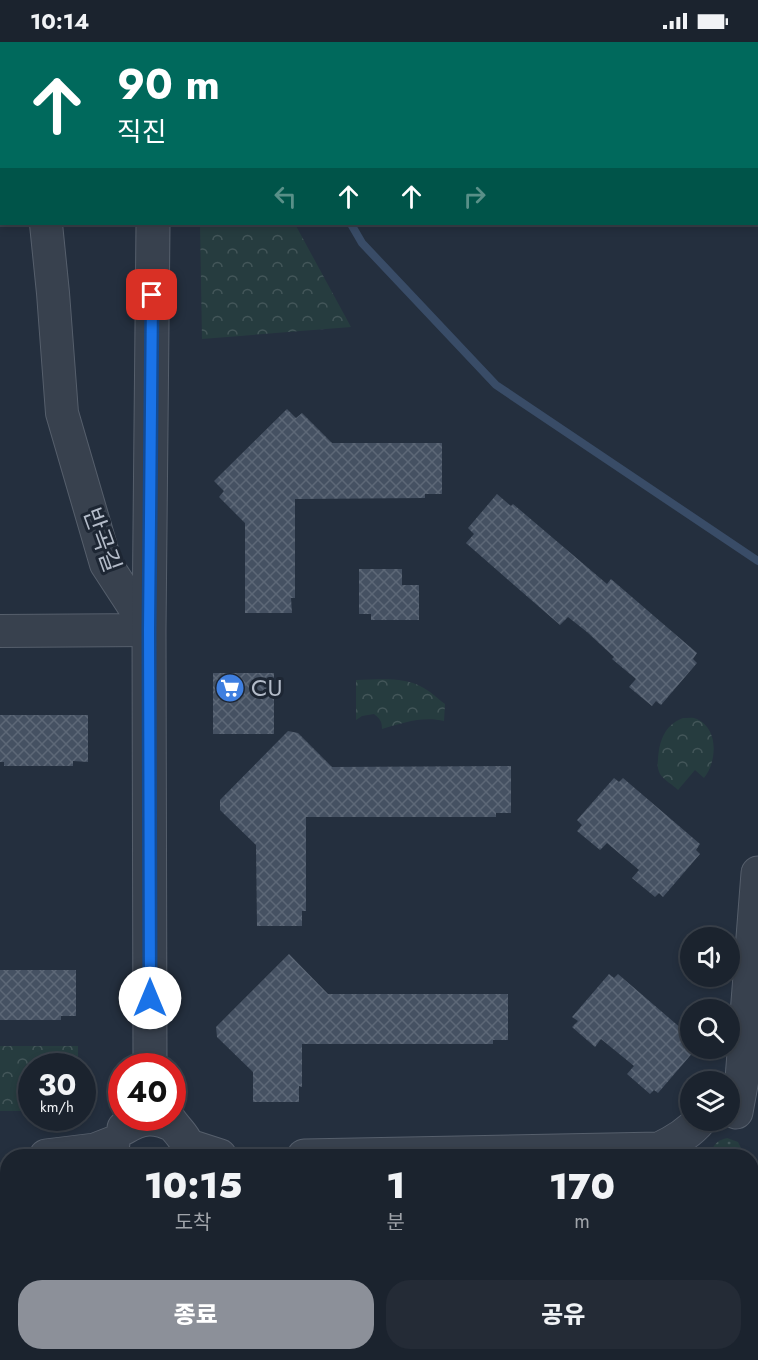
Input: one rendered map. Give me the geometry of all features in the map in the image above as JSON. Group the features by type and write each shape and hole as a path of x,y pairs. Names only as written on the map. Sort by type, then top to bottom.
{"street":[{"name":"반곡길","path":"46,225 62,413 106,564 149,630"},
{"path":"150,1053 149,630 153,225"},
{"path":"0,631 149,630"},
{"path":"745,1117 742,1079 758,873"},
{"path":"97,1149 119,1136 135,1121 148,1118 161,1120 180,1136 206,1149"},
{"path":"492,1149 681,1142"}],"green space":[{"path":"200,225 296,225 351,327 202,339"},
{"path":"356,680 398,680 422,687 445,704 444,721 420,720 382,729 380,720 374,714 362,716 356,720"},
{"path":"683,718 695,718 704,724 709,730 714,746 711,763 704,778 695,770 678,790 660,774 658,762 664,735 671,725"},
{"path":"0,1046 78,1046 78,1053 18,1053 18,1111 0,1111"},
{"path":"727,1138 738,1142 742,1149 713,1149 720,1140"}],"building":[{"path":"287,409 296,418 302,413 332,443 442,443 442,494 425,494 425,498 295,499 295,598 291,598 292,613 245,613 245,523 219,497 224,491 214,481"},
{"path":"497,494 511,506 513,504 607,584 611,579 697,653 693,659 697,663 661,705 656,701 652,706 629,687 636,679 612,659 614,657 587,632 568,617 560,625 466,543 474,534 468,528"},
{"path":"359,569 402,569 402,585 419,585 419,620 371,620 371,614 359,614"},
{"path":"213,673 274,673 274,734 213,734"},
{"path":"0,715 88,715 88,762 73,761 73,766 4,766 4,762 0,762"},
{"path":"288,731 298,733 332,767 511,766 511,813 496,813 496,817 306,817 306,911 302,911 302,926 257,926 256,845 220,810 220,800"},
{"path":"614,778 619,782 623,778 700,844 696,850 700,854 663,897 659,893 655,897 632,878 639,870 607,843 600,850 577,831 582,825 577,820"},
{"path":"289,954 328,994 508,994 508,1040 493,1040 493,1044 302,1044 302,1087 299,1086 299,1102 253,1102 253,1072 217,1037 216,1027"},
{"path":"0,970 76,970 76,1016 61,1016 61,1020 0,1020"},
{"path":"609,974 614,978 618,974 680,1027 680,1059 687,1059 658,1093 654,1090 650,1094 627,1074 634,1066 601,1039 595,1047 572,1027 578,1021 572,1017"}],"waterway":[{"path":"352,225 362,243 496,385 758,561"}],"place":[{"name":"CU","path":"230,688"}],"route":[{"path":"150,998 149,630 152,295"}]}
